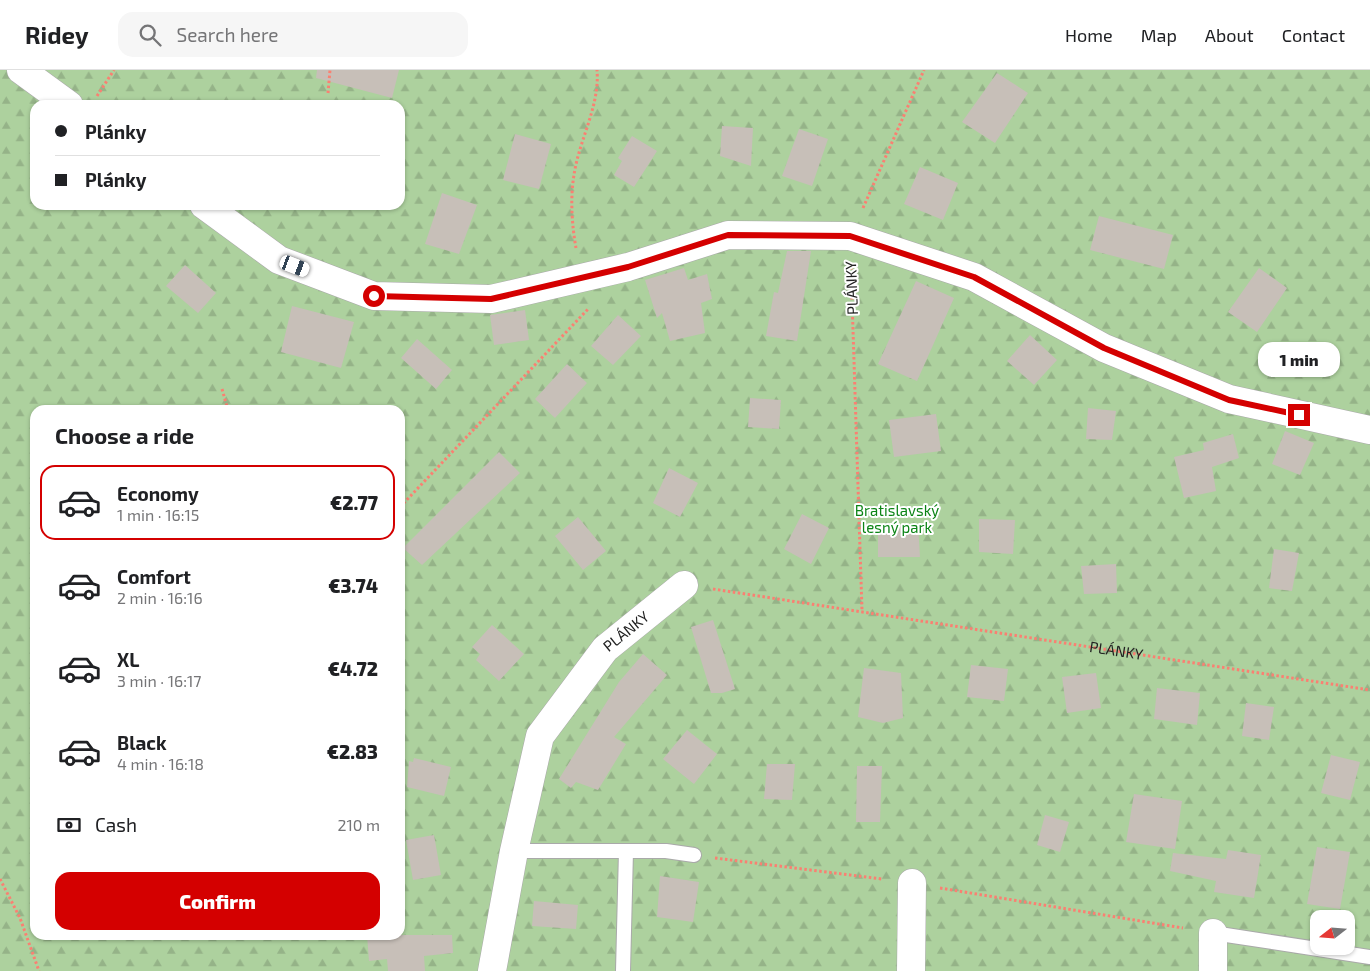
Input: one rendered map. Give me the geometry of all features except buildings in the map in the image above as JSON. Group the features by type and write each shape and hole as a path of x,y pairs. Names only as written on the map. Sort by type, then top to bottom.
{"street":[{"path":"22,70 62,100"},
{"name":"PLÁNKY","path":"211,210 279,260 374,296 491,299 628,267 728,235 850,236 974,277 1104,348 1229,400 1370,430"},
{"name":"PLÁNKY","path":"492,971 514,851 540,736 605,649 684,585"},
{"path":"911,971 912,883"},
{"path":"1213,933 1213,971"}],"lane":[{"path":"514,851 666,851 694,855"},
{"path":"623,971 626,851"},
{"path":"1213,933 1370,957"}],"path":[{"path":"96,98 114,70"},
{"path":"328,93 330,70"},
{"path":"581,278 573,234 574,176 598,86 597,70"},
{"name":"PLÁNKY","path":"862,611 850,236 924,70"},
{"path":"405,501 594,302"},
{"path":"222,389 227,405"},
{"name":"PLÁNKY","path":"684,585 1370,690"},
{"path":"694,855 912,883 1213,933"},
{"path":"0,879 20,918 39,971"}],"green space":[{"name":"Bratislavský lesný park","path":"0,70 1370,70 1370,971 0,971"}],"route":[{"path":"374,296 491,299 628,267 728,235 850,236 974,277 1104,348 1229,400 1299,415"}]}
